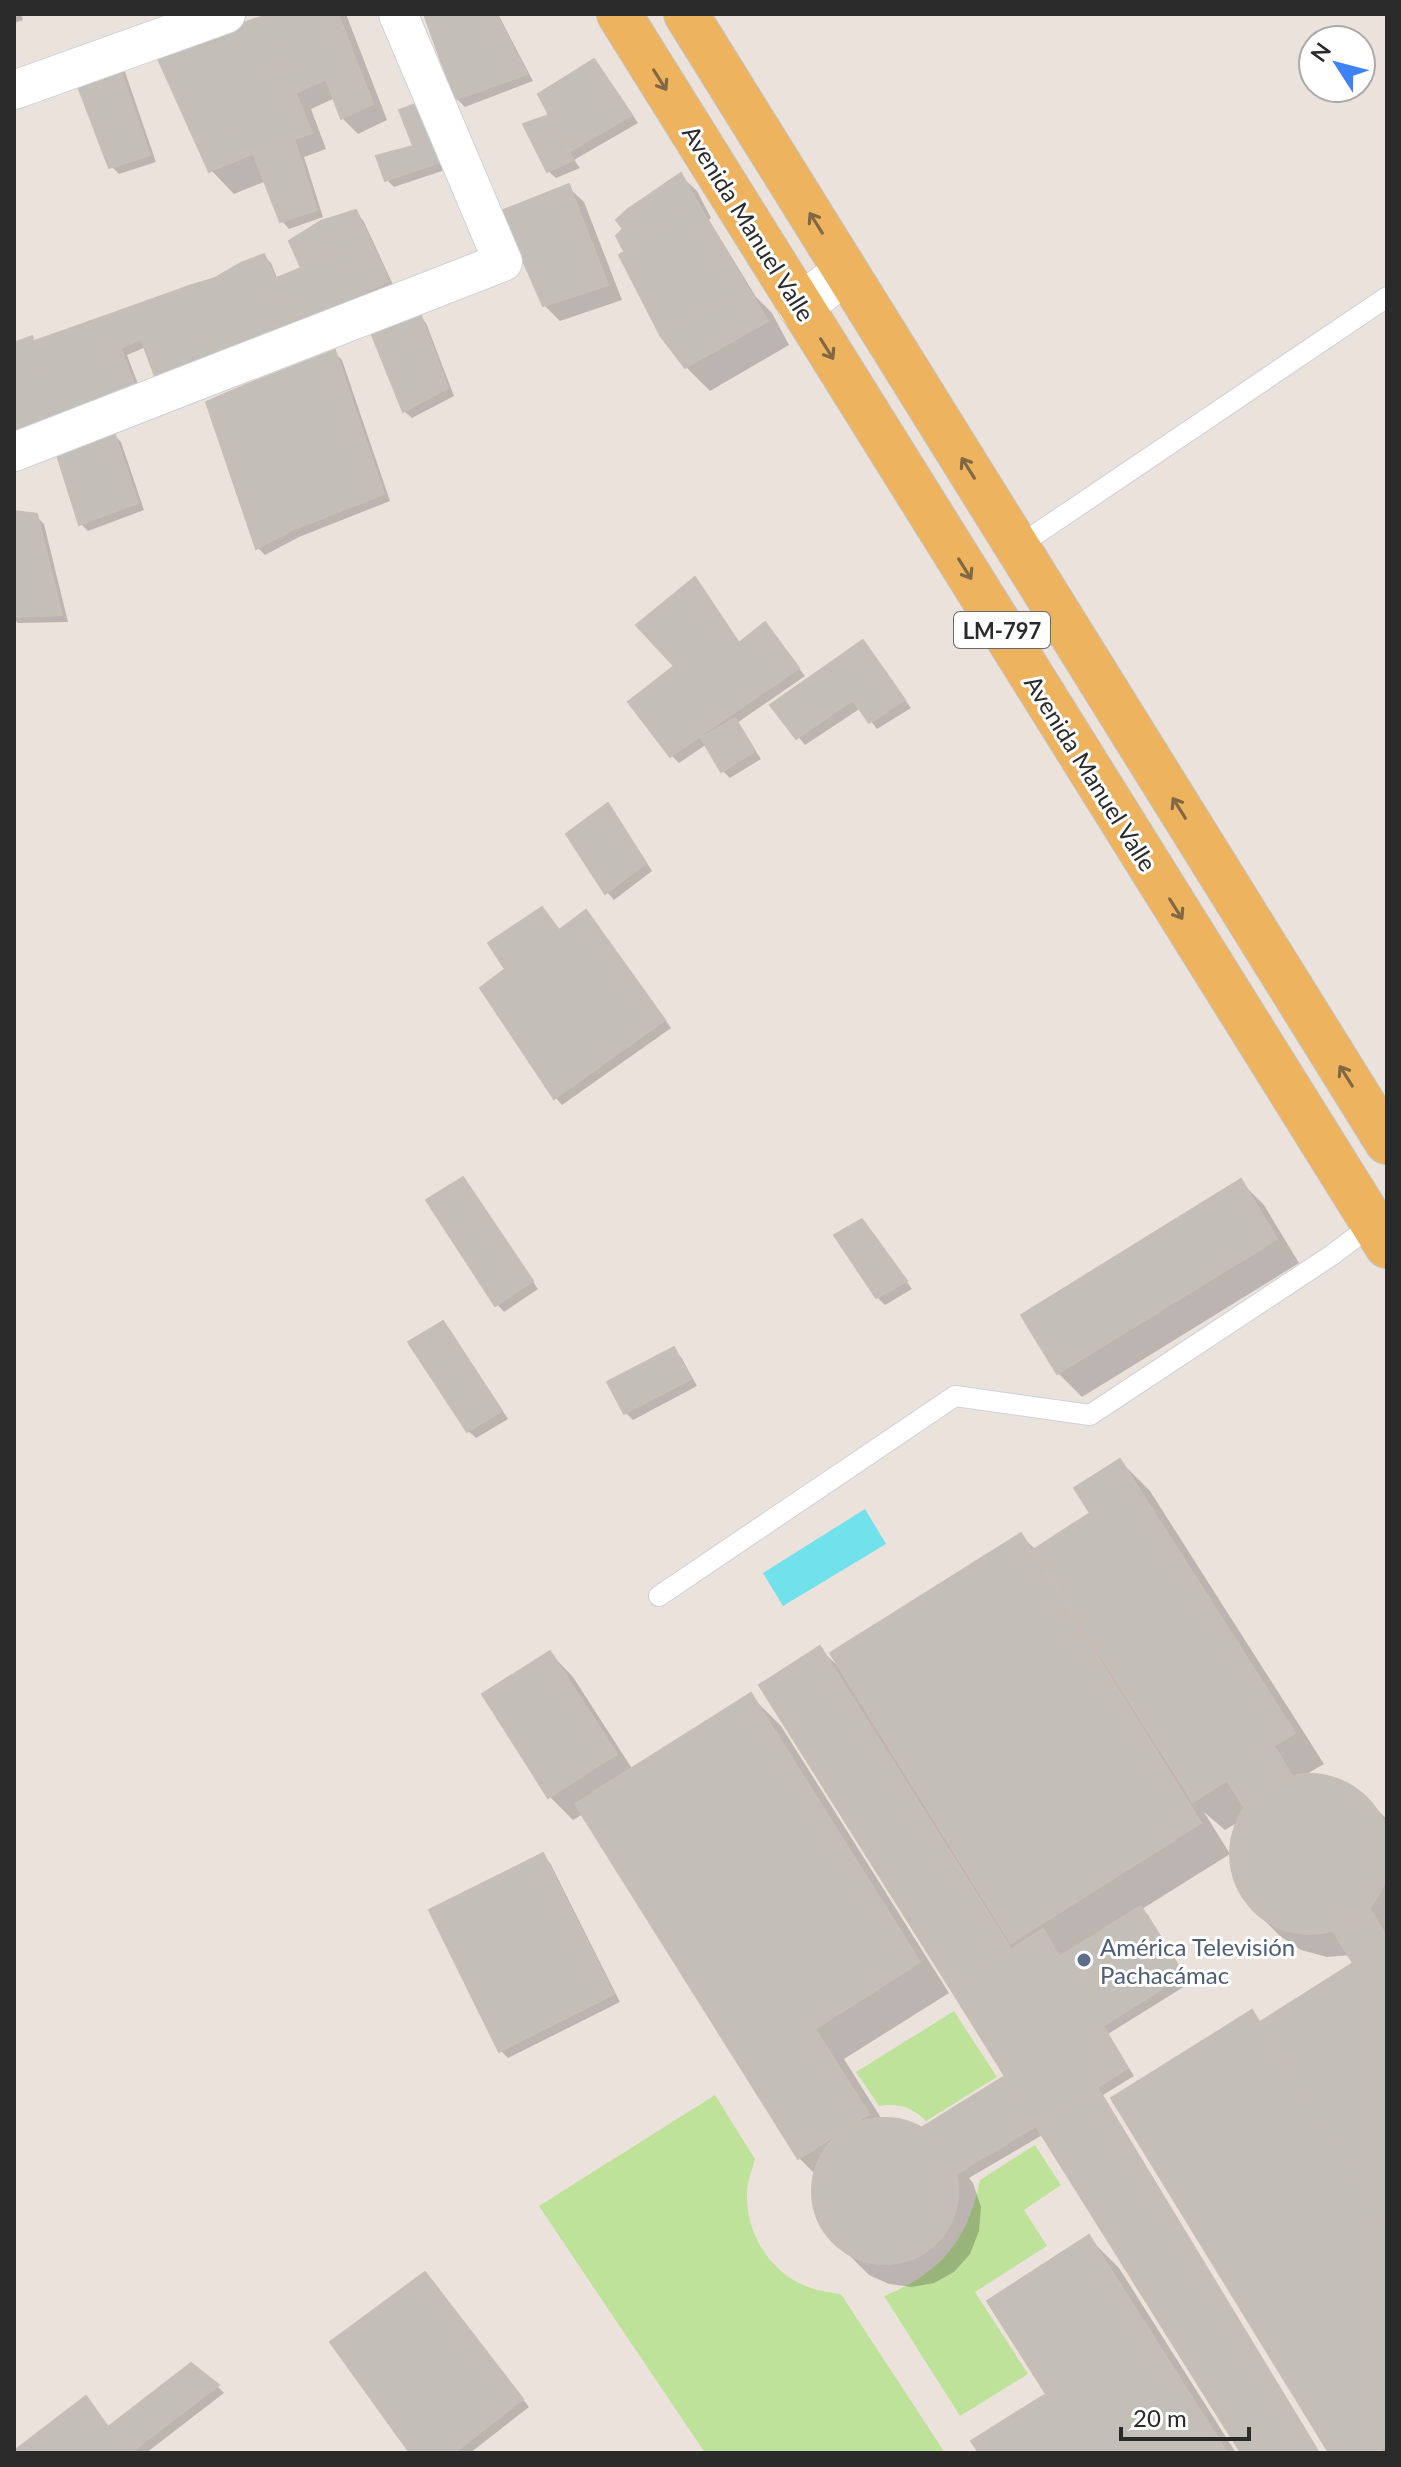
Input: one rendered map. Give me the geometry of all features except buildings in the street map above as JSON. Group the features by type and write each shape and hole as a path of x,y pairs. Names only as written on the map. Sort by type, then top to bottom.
{"main road":[{"name":"Avenida Manuel Valle","path":"619,14 1382,1228"},
{"name":"LM-797","path":"686,14 1387,1142"},
{"path":"800,306 846,272"}],"street":[{"path":"14,90 226,14"},
{"path":"14,452 503,262 398,14"}],"lane":[{"path":"1017,547 1387,297"},
{"path":"659,1596 955,1396 1090,1415 1332,1255 1382,1228"}],"green space":[{"path":"954,2011 997,2077 926,2121 904,2107 879,2106 856,2072"},
{"path":"715,2095 755,2159 748,2183 748,2213 765,2254 799,2283 841,2294 945,2453 705,2453 539,2206"},
{"path":"1035,2145 1061,2185 1024,2210 1047,2246 975,2292 1028,2374 960,2416 884,2296 921,2277 949,2252 968,2220 980,2180"}],"water":[{"path":"865,1509 886,1544 783,1606 763,1573"}],"place":[{"name":"América Televisión Pachacámac","path":"1084,1960"}]}
